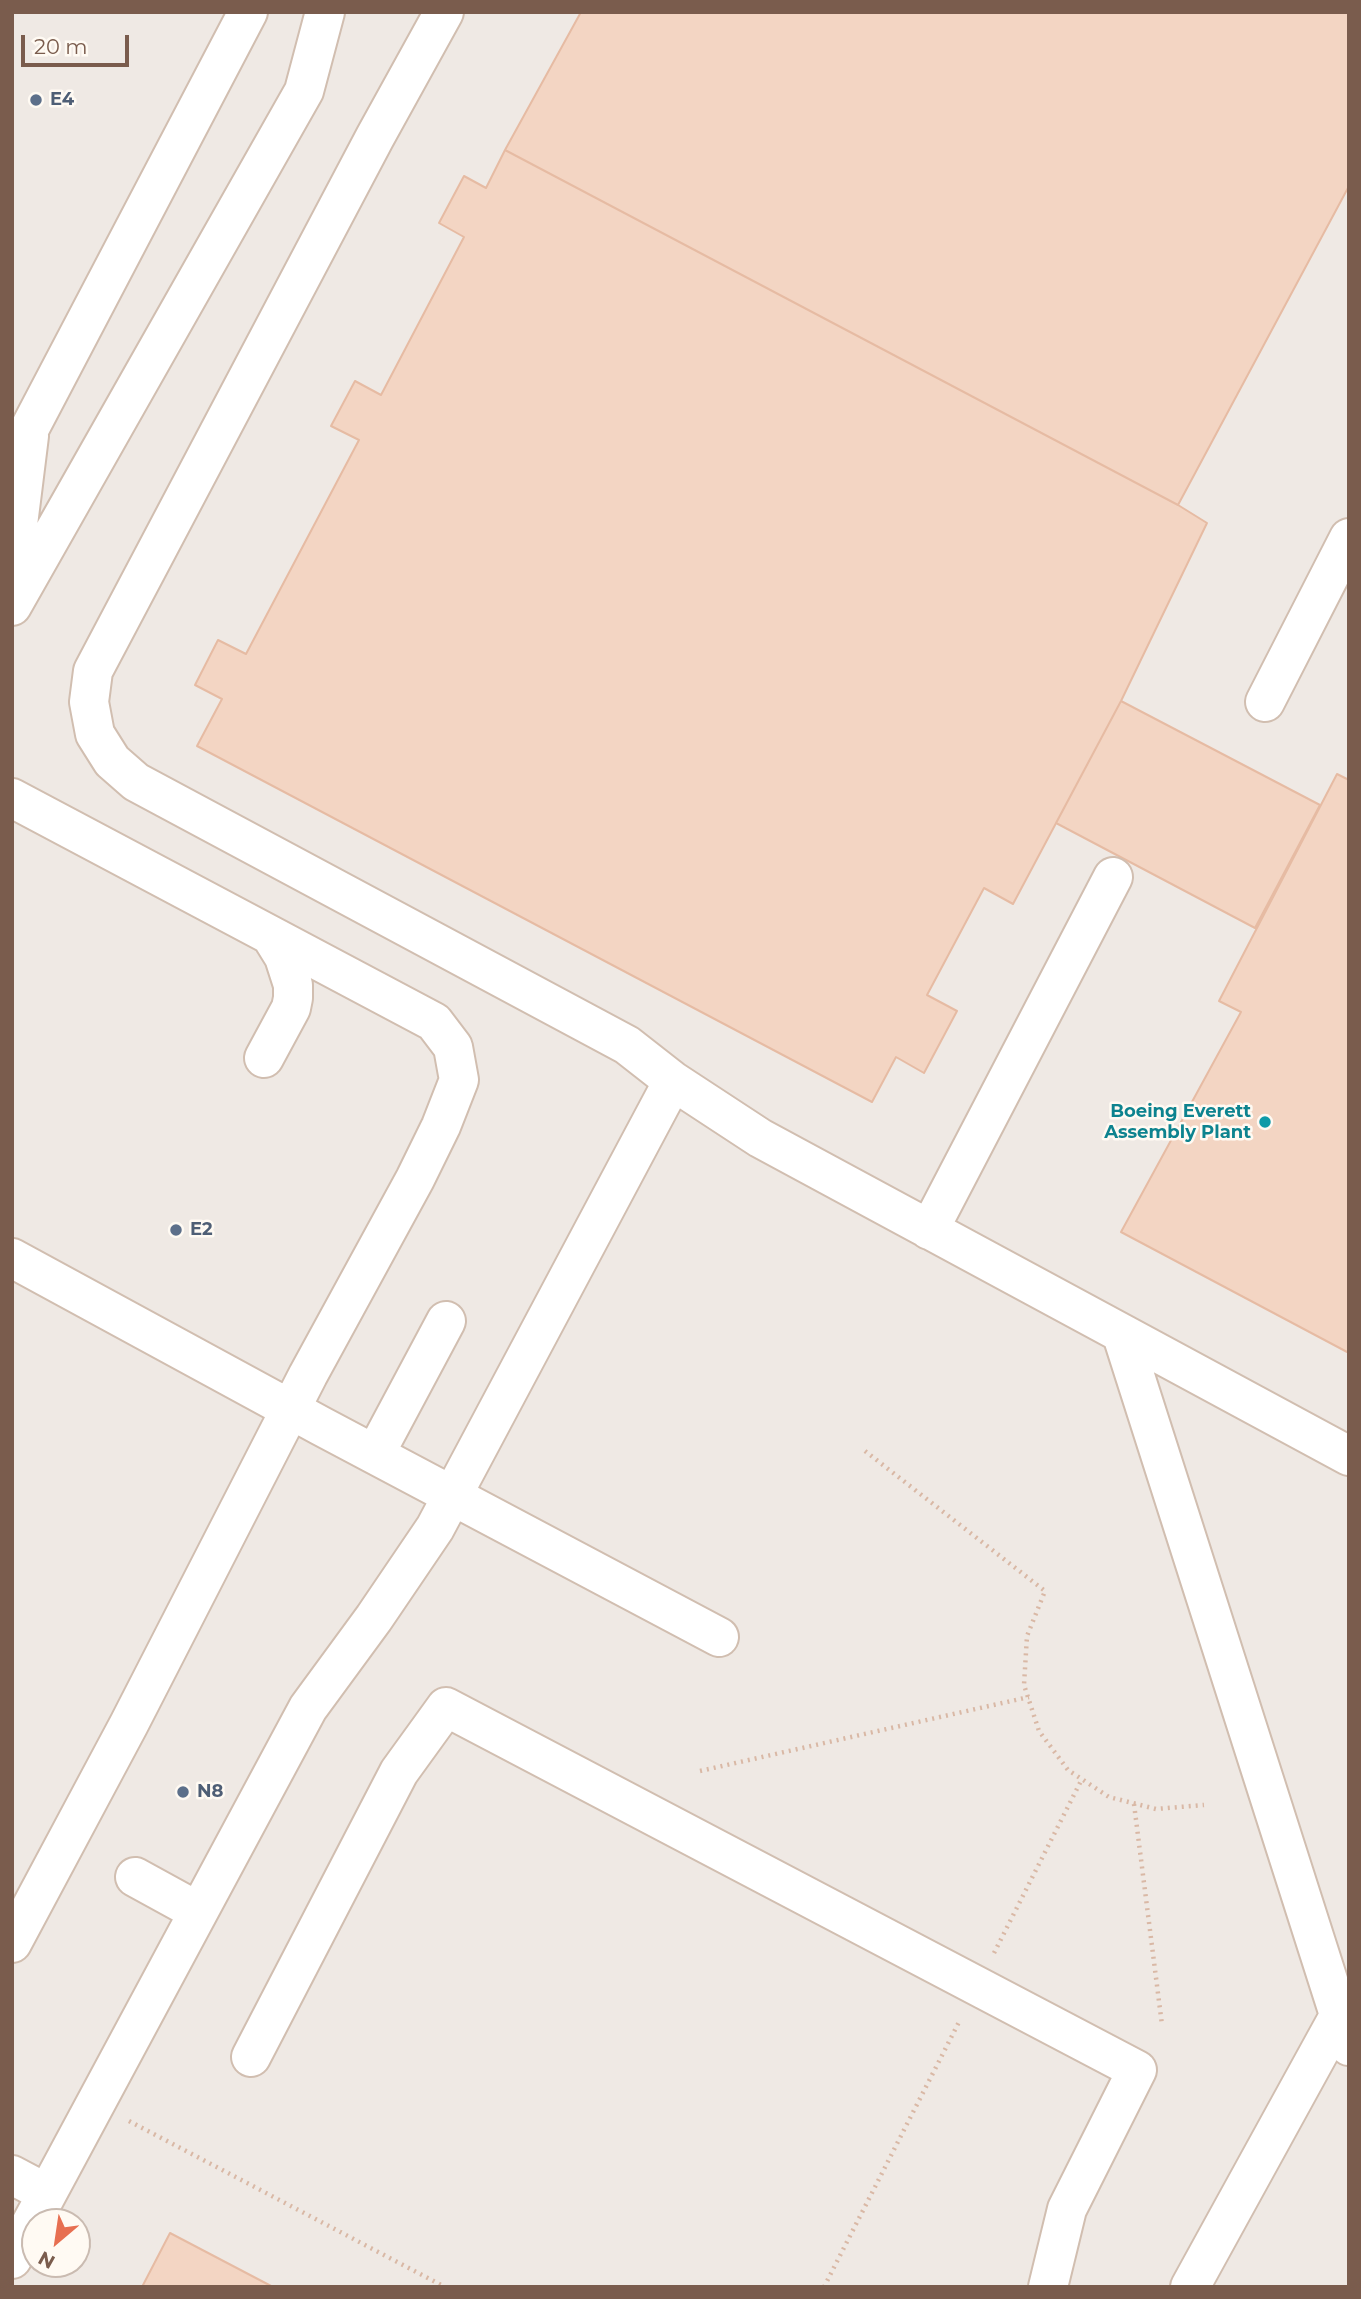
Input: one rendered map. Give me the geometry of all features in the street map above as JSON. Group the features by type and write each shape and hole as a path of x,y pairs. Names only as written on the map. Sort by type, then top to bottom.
{"street":[{"path":"12,573 21,446 248,12"},
{"path":"12,606 303,92 325,12"},
{"path":"444,12 368,149 93,671 89,702 95,734 111,761 136,782 627,1045 673,1081 760,1138 1349,1456"},
{"path":"1265,702 1349,538"},
{"path":"12,798 434,1022 453,1047 459,1080 441,1126 415,1179 291,1408 135,1712 12,1943"},
{"path":"12,824 34,823 70,829"},
{"path":"929,1230 1113,877"},
{"path":"264,1058 291,1009 293,998 293,985 284,957 271,936"},
{"path":"12,2259 307,1708 374,1618 435,1528 673,1081"},
{"path":"12,1258 719,1637"},
{"path":"375,1454 446,1321"},
{"path":"1122,1335 1344,2031 1190,2287"},
{"path":"251,2057 399,1772 446,1707 1137,2070 1067,2208 1048,2287"},
{"path":"135,1877 197,1911"},
{"path":"12,2175 46,2193"}],"path":[{"path":"864,1451 1045,1591 1027,1636 1024,1685 1039,1731 1068,1770 1109,1797 1156,1809 1204,1805"},
{"path":"699,1772 1029,1697"},
{"path":"824,2287 1082,1779"},
{"path":"1134,1803 1162,2025"},
{"path":"94,2104 445,2287"}],"shaded area":[{"path":"12,12 1349,12 1349,2287 12,2287"}],"building":[{"path":"581,12 1349,12 1349,186 1178,505 505,150"},
{"path":"505,150 1178,505 1207,523 1121,701 1013,904 984,888 927,995 957,1011 924,1073 896,1057 872,1102 197,746 222,699 195,685 218,640 246,654 359,440 331,426 355,381 381,395 464,237 439,223 464,176 486,188"},
{"path":"1121,701 1320,805 1255,928 1056,823"},
{"name":"Boeing Everett Assembly Plant","path":"1337,774 1349,780 1349,1353 1121,1232 1241,1012 1219,1001"},
{"path":"170,2233 273,2287 142,2287"}],"place":[{"name":"E4","path":"36,100"},
{"name":"Boeing Everett Assembly Plant","path":"1265,1122"},
{"name":"E2","path":"176,1230"},
{"name":"N8","path":"183,1792"}]}
